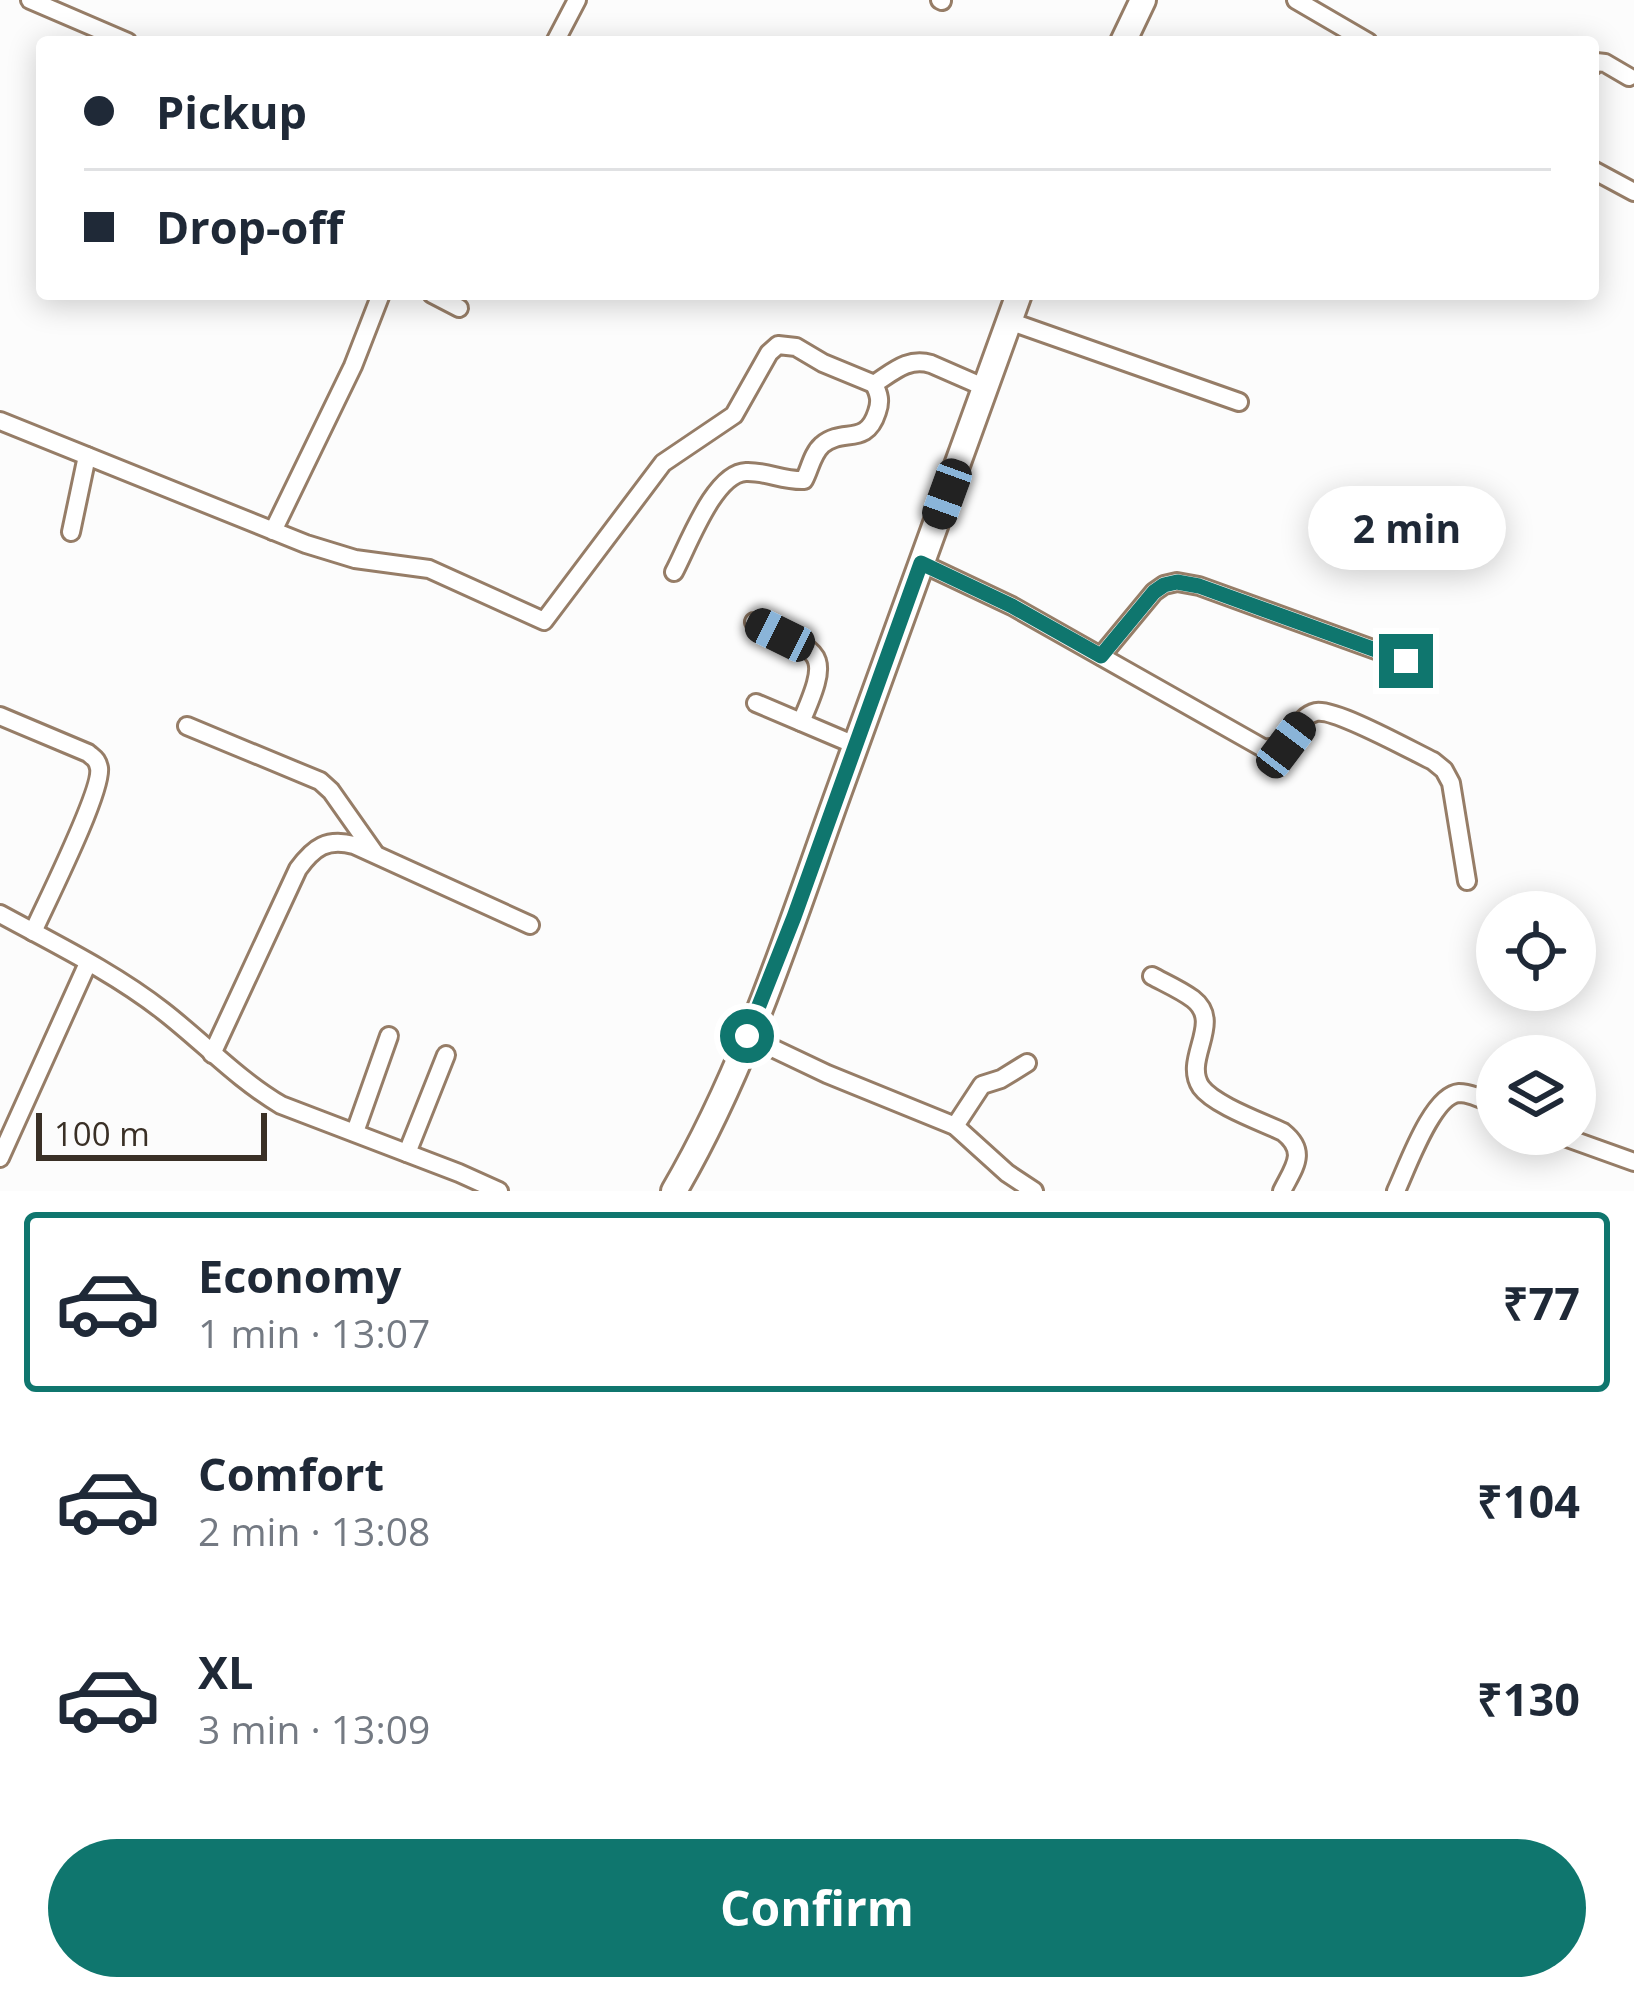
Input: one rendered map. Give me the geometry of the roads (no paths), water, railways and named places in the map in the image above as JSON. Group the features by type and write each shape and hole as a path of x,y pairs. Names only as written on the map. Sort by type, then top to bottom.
{"highway":[{"path":"1126,36 1143,0"},
{"path":"674,1191 747,1036 1017,300"}],"street":[{"path":"30,0 114,36"},
{"path":"558,36 577,0"},
{"path":"1296,0 1358,36"},
{"path":"1599,62 1629,77"},
{"path":"1599,173 1634,192"},
{"path":"273,531 353,366 379,300"},
{"path":"444,300 459,308"},
{"path":"1010,321 1239,402"},
{"path":"0,422 306,544 356,559 428,569 544,621 663,463 734,415 778,345 796,346 874,384"},
{"path":"874,384 906,363 922,362 986,388"},
{"path":"674,572 725,480 749,472 804,480 822,446 872,427 880,403 874,384"},
{"path":"71,532 87,456"},
{"path":"921,563 1012,606 1263,748 1286,745 1310,714 1319,711 1433,761 1450,783 1467,880"},
{"path":"1101,656 1154,592 1177,582 1228,594 1406,661"},
{"path":"754,622 815,655 818,679 800,722"},
{"path":"756,703 856,745"},
{"path":"0,716 88,753 100,770 33,932"},
{"path":"188,726 320,781 332,790 374,853"},
{"path":"212,1054 298,869 310,852 325,843 338,841 374,853 530,925"},
{"path":"0,914 88,962 163,1011 281,1105 499,1191"},
{"path":"0,1159 88,962"},
{"path":"1152,976 1204,1010 1197,1080 1205,1092 1294,1141 1295,1164 1282,1191"},
{"path":"355,1132 389,1036"},
{"path":"747,1036 955,1126 1034,1191"},
{"path":"407,1153 446,1055"},
{"path":"955,1126 982,1084 995,1082 1027,1063"},
{"path":"1396,1191 1443,1100 1463,1093 1476,1098"},
{"path":"1596,1148 1634,1162"}]}
